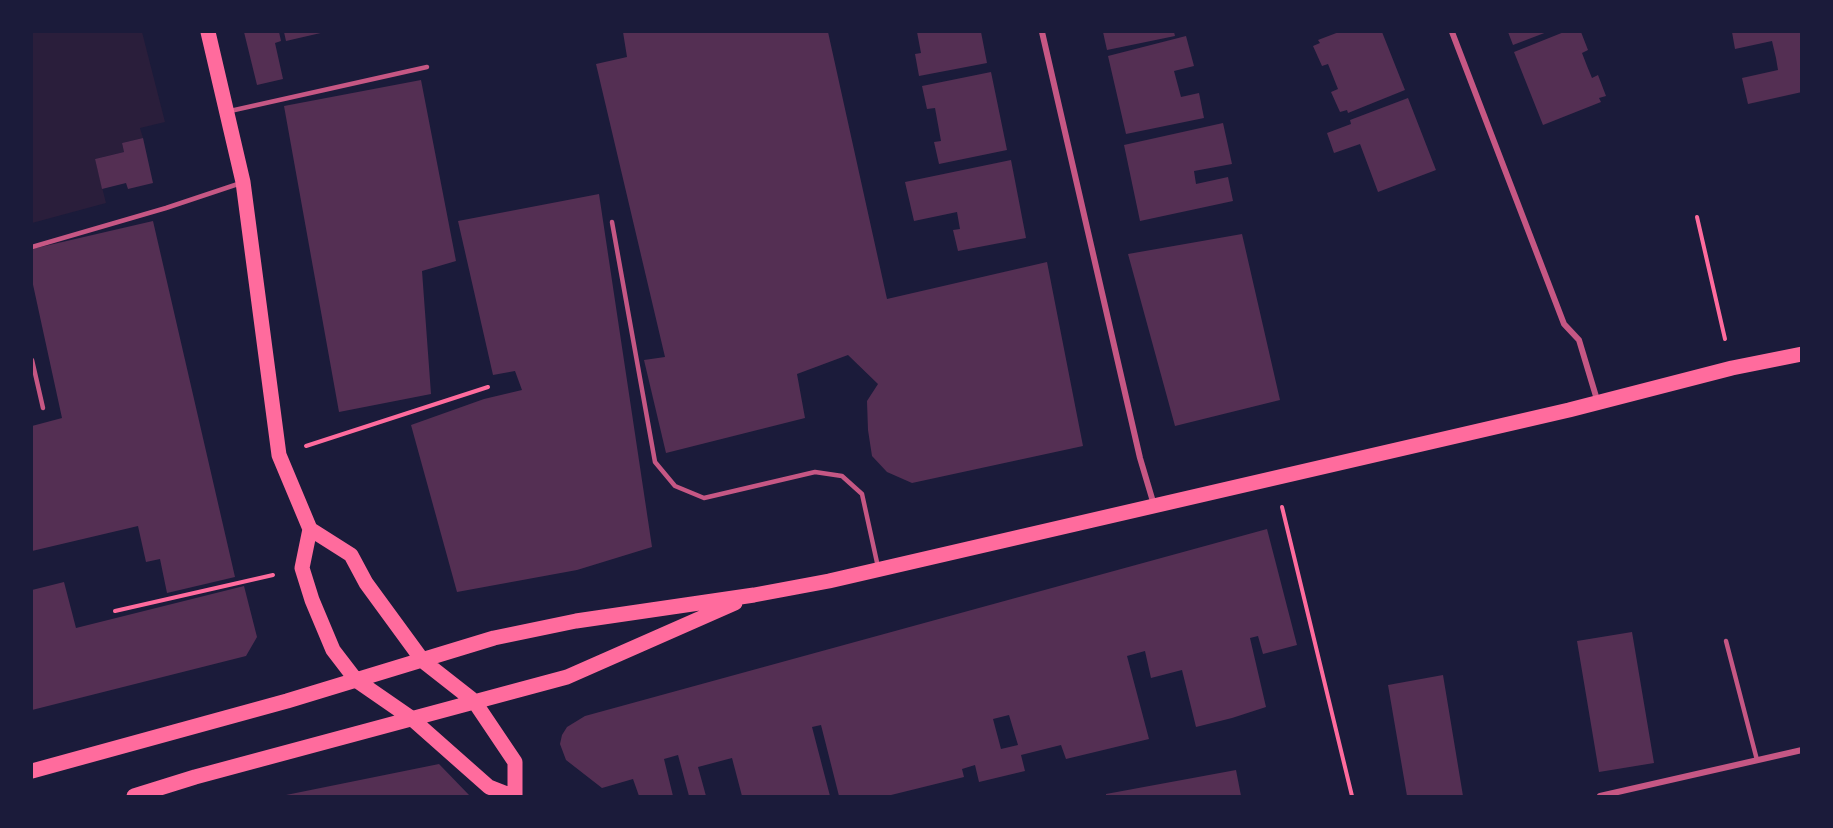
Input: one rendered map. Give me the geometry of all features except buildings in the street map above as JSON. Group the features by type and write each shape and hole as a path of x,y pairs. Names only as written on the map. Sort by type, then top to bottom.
{"main road":[{"path":"208,32 243,182 279,455 310,529 302,568 312,600 333,650 356,680 411,718 489,787 514,796 515,762 474,701 423,661 366,583 351,555 310,529"},
{"path":"32,771 287,702 494,638 576,621 754,595 879,570 1598,403 1732,368 1802,354"},
{"path":"134,796 195,777 567,677 754,595"}],"street":[{"path":"1042,32 1140,458 1154,506"},
{"path":"1452,32 1564,324 1579,340 1598,403"},
{"path":"1600,796 1802,750"}],"lane":[{"path":"227,112 427,67"},
{"path":"32,247 165,208 243,182"},
{"path":"612,222 655,462 675,486 704,498 814,472 842,476 862,494 879,570"},
{"path":"32,360 43,408"},
{"path":"1726,641 1757,760"}],"path":[{"path":"1697,217 1732,368"},
{"path":"279,455 488,387"},
{"path":"1275,477 1352,796"},
{"path":"115,611 302,568"}],"shaded area":[{"path":"32,32 142,32 165,122 140,128 143,138 122,143 124,152 95,159 106,203 32,223"}]}
